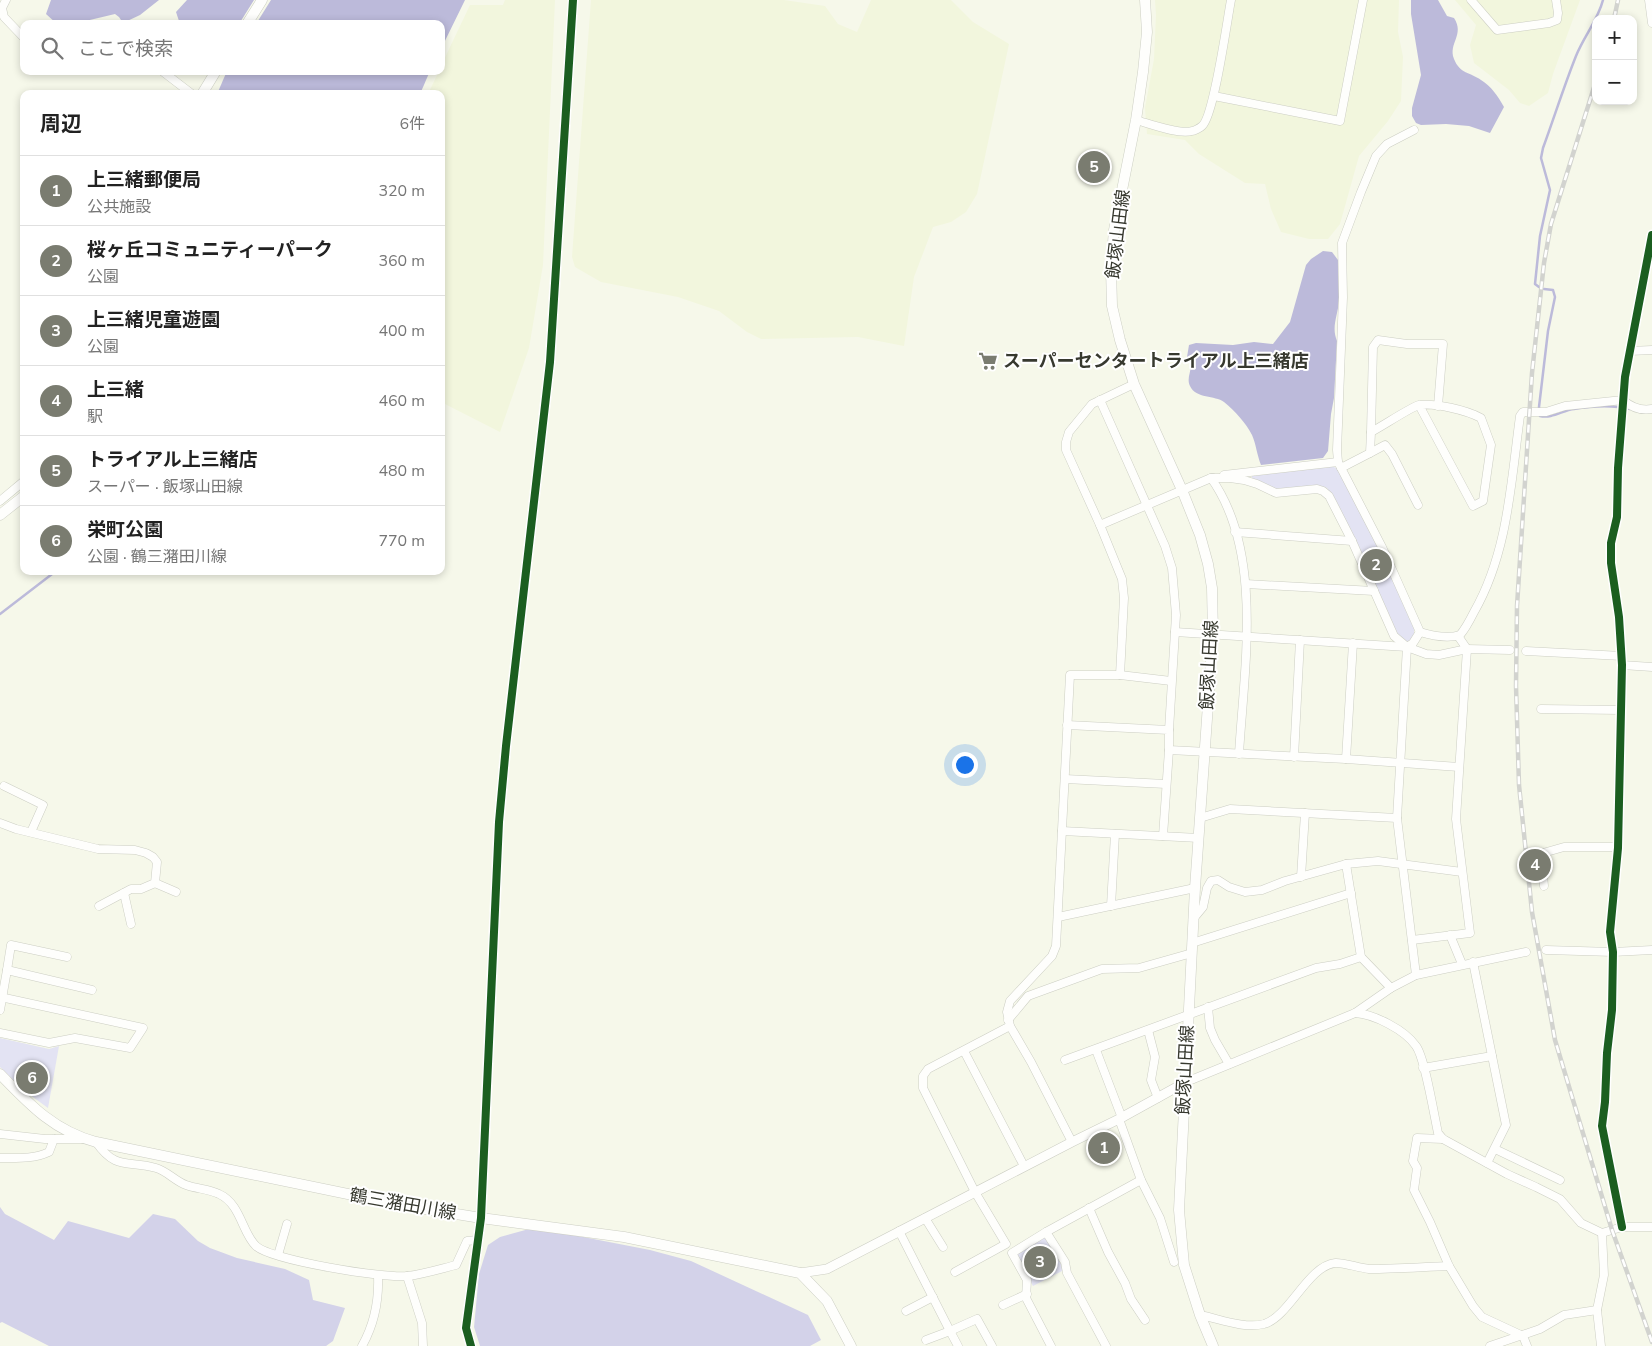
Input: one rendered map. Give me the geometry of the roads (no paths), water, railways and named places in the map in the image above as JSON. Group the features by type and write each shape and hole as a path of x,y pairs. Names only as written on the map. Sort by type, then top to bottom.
{"main road":[{"path":"250,20 262,0"},
{"name":"飯塚山田線","path":"1145,0 1146,32 1143,72 1136,120 1114,230 1110,268 1112,306 1120,340 1134,384 1182,490 1200,535 1212,588 1212,634 1193,919 1179,1210 1184,1265 1200,1315 1213,1346"},
{"path":"204,90 214,75"},
{"path":"0,515 20,499"},
{"name":"鶴三潴田川線","path":"0,1074 54,1125 84,1139 96,1142 401,1205 481,1218 624,1237 800,1273"},
{"path":"800,1273 827,1301 851,1346"}],"street":[{"path":"6,0 2,8 4,17 20,34"},
{"path":"470,1346 466,1328 481,1218 499,822 550,362 573,0"},
{"path":"1136,120 1191,132 1202,126 1214,96 1231,0"},
{"path":"1214,96 1340,121 1362,0"},
{"path":"1471,0 1497,30 1549,23 1557,20 1556,0"},
{"path":"1649,0 1652,23"},
{"path":"167,75 187,90"},
{"path":"1414,130 1387,144 1376,156 1360,192 1342,243 1343,297 1339,465 1382,547 1420,632"},
{"path":"1622,1227 1602,1126 1612,1010 1613,952 1610,932 1618,846 1622,665 1611,543 1618,517 1618,471 1625,376 1652,235"},
{"path":"1370,453 1373,347 1378,340 1407,344 1444,344 1438,406"},
{"path":"1630,350 1652,350"},
{"path":"1120,676 1124,598 1122,579 1066,450 1066,442 1069,432 1092,404 1134,384"},
{"path":"1100,400 1165,546 1172,568 1176,615 1163,836"},
{"path":"1371,432 1418,405 1438,406 1471,412 1481,418 1491,445 1483,501 1473,506 1418,405"},
{"path":"1420,632 1439,636 1458,636 1464,630 1480,602 1498,551 1508,510 1520,416 1523,412 1540,412 1565,406 1629,405 1639,409 1652,409"},
{"path":"1100,525 1211,478 1228,474 1339,465 1384,446 1392,454 1418,505"},
{"path":"1211,478 1219,490 1235,532 1246,584 1247,636 1239,754"},
{"path":"1211,478 1244,480 1276,493 1324,490 1352,541 1394,636 1407,647"},
{"path":"0,501 20,484"},
{"path":"1235,532 1352,541"},
{"path":"1246,584 1374,591"},
{"path":"1175,632 1407,647 1426,654 1439,655 1466,648 1510,650"},
{"path":"1407,647 1413,643 1420,632"},
{"path":"1412,940 1470,933 1456,819 1466,648 1458,636"},
{"path":"1294,757 1300,640"},
{"path":"1346,759 1352,643"},
{"path":"1407,647 1397,818 1416,975"},
{"path":"1526,651 1622,656"},
{"path":"1622,665 1652,667"},
{"path":"1072,1142 1009,1023 1007,1012 1010,1001 1052,956 1056,946 1070,674 1171,681"},
{"path":"1541,709 1621,710"},
{"path":"1067,725 1169,730"},
{"path":"1169,750 1459,767"},
{"path":"1065,778 1166,784"},
{"path":"4,786 43,804 31,832"},
{"path":"1200,818 1230,810 1397,818"},
{"path":"1301,876 1305,813"},
{"path":"0,823 98,849 135,850 146,853 153,856 157,862 155,883"},
{"path":"1062,831 1199,838"},
{"path":"1112,906 1115,834"},
{"path":"1544,886 1541,855 1543,852 1564,847 1618,846"},
{"path":"1193,919 1203,907 1207,888 1211,881 1218,880 1228,887 1245,892 1262,890 1301,876 1346,864 1378,861 1462,872"},
{"path":"1346,864 1361,957 1391,988"},
{"path":"99,906 131,889 141,889 155,883 176,892"},
{"path":"1058,917 1195,888"},
{"path":"124,893 131,924"},
{"path":"955,1272 1006,1244 975,1192 923,1088 923,1076 928,1070 964,1051 1009,1023 1028,996 1102,969 1139,968 1351,893"},
{"path":"1450,935 1462,964"},
{"path":"0,1010 11,945 67,957"},
{"path":"1546,950 1613,952 1652,950"},
{"path":"800,1273 827,1269 1024,1166 1121,1119 1186,1082 1355,1013 1391,988 1416,975 1526,952"},
{"path":"1065,1060 1316,968 1340,964 1361,957"},
{"path":"1473,962 1506,1125 1487,1163"},
{"path":"7,970 92,990"},
{"path":"0,1032 49,1043 75,1038 130,1048 143,1028 1,998"},
{"path":"1208,1007 1210,1028 1230,1064"},
{"path":"1355,1013 1368,1015 1403,1034 1417,1046 1438,1132 1443,1138 1507,1174 1560,1199 1581,1223 1602,1233 1622,1227 1652,1227"},
{"path":"1148,1030 1154,1057 1151,1080 1158,1098"},
{"path":"1096,1050 1141,1180 1160,1218 1174,1262"},
{"path":"964,1051 1024,1166"},
{"path":"1423,1068 1492,1056"},
{"path":"0,1134 54,1139 84,1139"},
{"path":"1443,1138 1417,1138 1413,1161 1417,1168 1414,1190 1430,1222 1448,1266 1473,1306 1482,1317 1523,1336 1527,1346"},
{"path":"1,1158 42,1156 49,1152 54,1139"},
{"path":"96,1142 104,1153 122,1164 157,1168 186,1185 220,1194 228,1200 242,1220 251,1240 257,1247 288,1259 378,1276 407,1276 456,1265 467,1241 477,1240"},
{"path":"1495,1149 1560,1180"},
{"path":"1051,1346 1026,1298 1027,1280 1012,1253 1046,1232 1141,1180"},
{"path":"1089,1208 1131,1299 1146,1320"},
{"path":"925,1218 943,1247"},
{"path":"278,1255 287,1224"},
{"path":"899,1232 958,1346"},
{"path":"1046,1232 1065,1262 1067,1273 1106,1346"},
{"path":"1601,1346 1597,1310 1604,1274 1602,1233"},
{"path":"1200,1315 1246,1325 1264,1324 1277,1317 1294,1296 1323,1267 1336,1262 1367,1269 1448,1266"},
{"path":"362,1346 376,1311 379,1295 378,1276"},
{"path":"407,1276 422,1323 423,1346"},
{"path":"1003,1305 1027,1294"},
{"path":"906,1310 933,1297"},
{"path":"1490,1346 1540,1329 1564,1315 1597,1310"},
{"path":"926,1340 976,1318 992,1346"}],"waterway":[{"path":"1539,287 1535,284 1540,236 1550,190 1541,158 1543,148 1576,56 1598,14 1603,0"},
{"path":"1544,289 1553,290 1555,297 1548,331 1539,407 1540,416 1544,417 1588,407 1610,406 1630,409"},
{"path":"0,614 51,575"}],"railway":[{"path":"1615,15 1618,0"},
{"path":"1592,94 1551,224 1544,263 1532,373 1517,606 1516,686 1519,785 1532,912 1555,1040 1612,1230 1652,1342"}],"place":[{"name":"トライアル上三緒店","path":"1094,167"},
{"name":"スーパーセンタートライアル上三緒店","path":"988,361"},
{"name":"桜ヶ丘コミュニティーパーク","path":"1376,565"},
{"name":"上三緒","path":"1535,865"},
{"name":"栄町公園","path":"32,1078"},
{"name":"上三緒郵便局","path":"1104,1148"},
{"name":"上三緒児童遊園","path":"1040,1262"}]}
